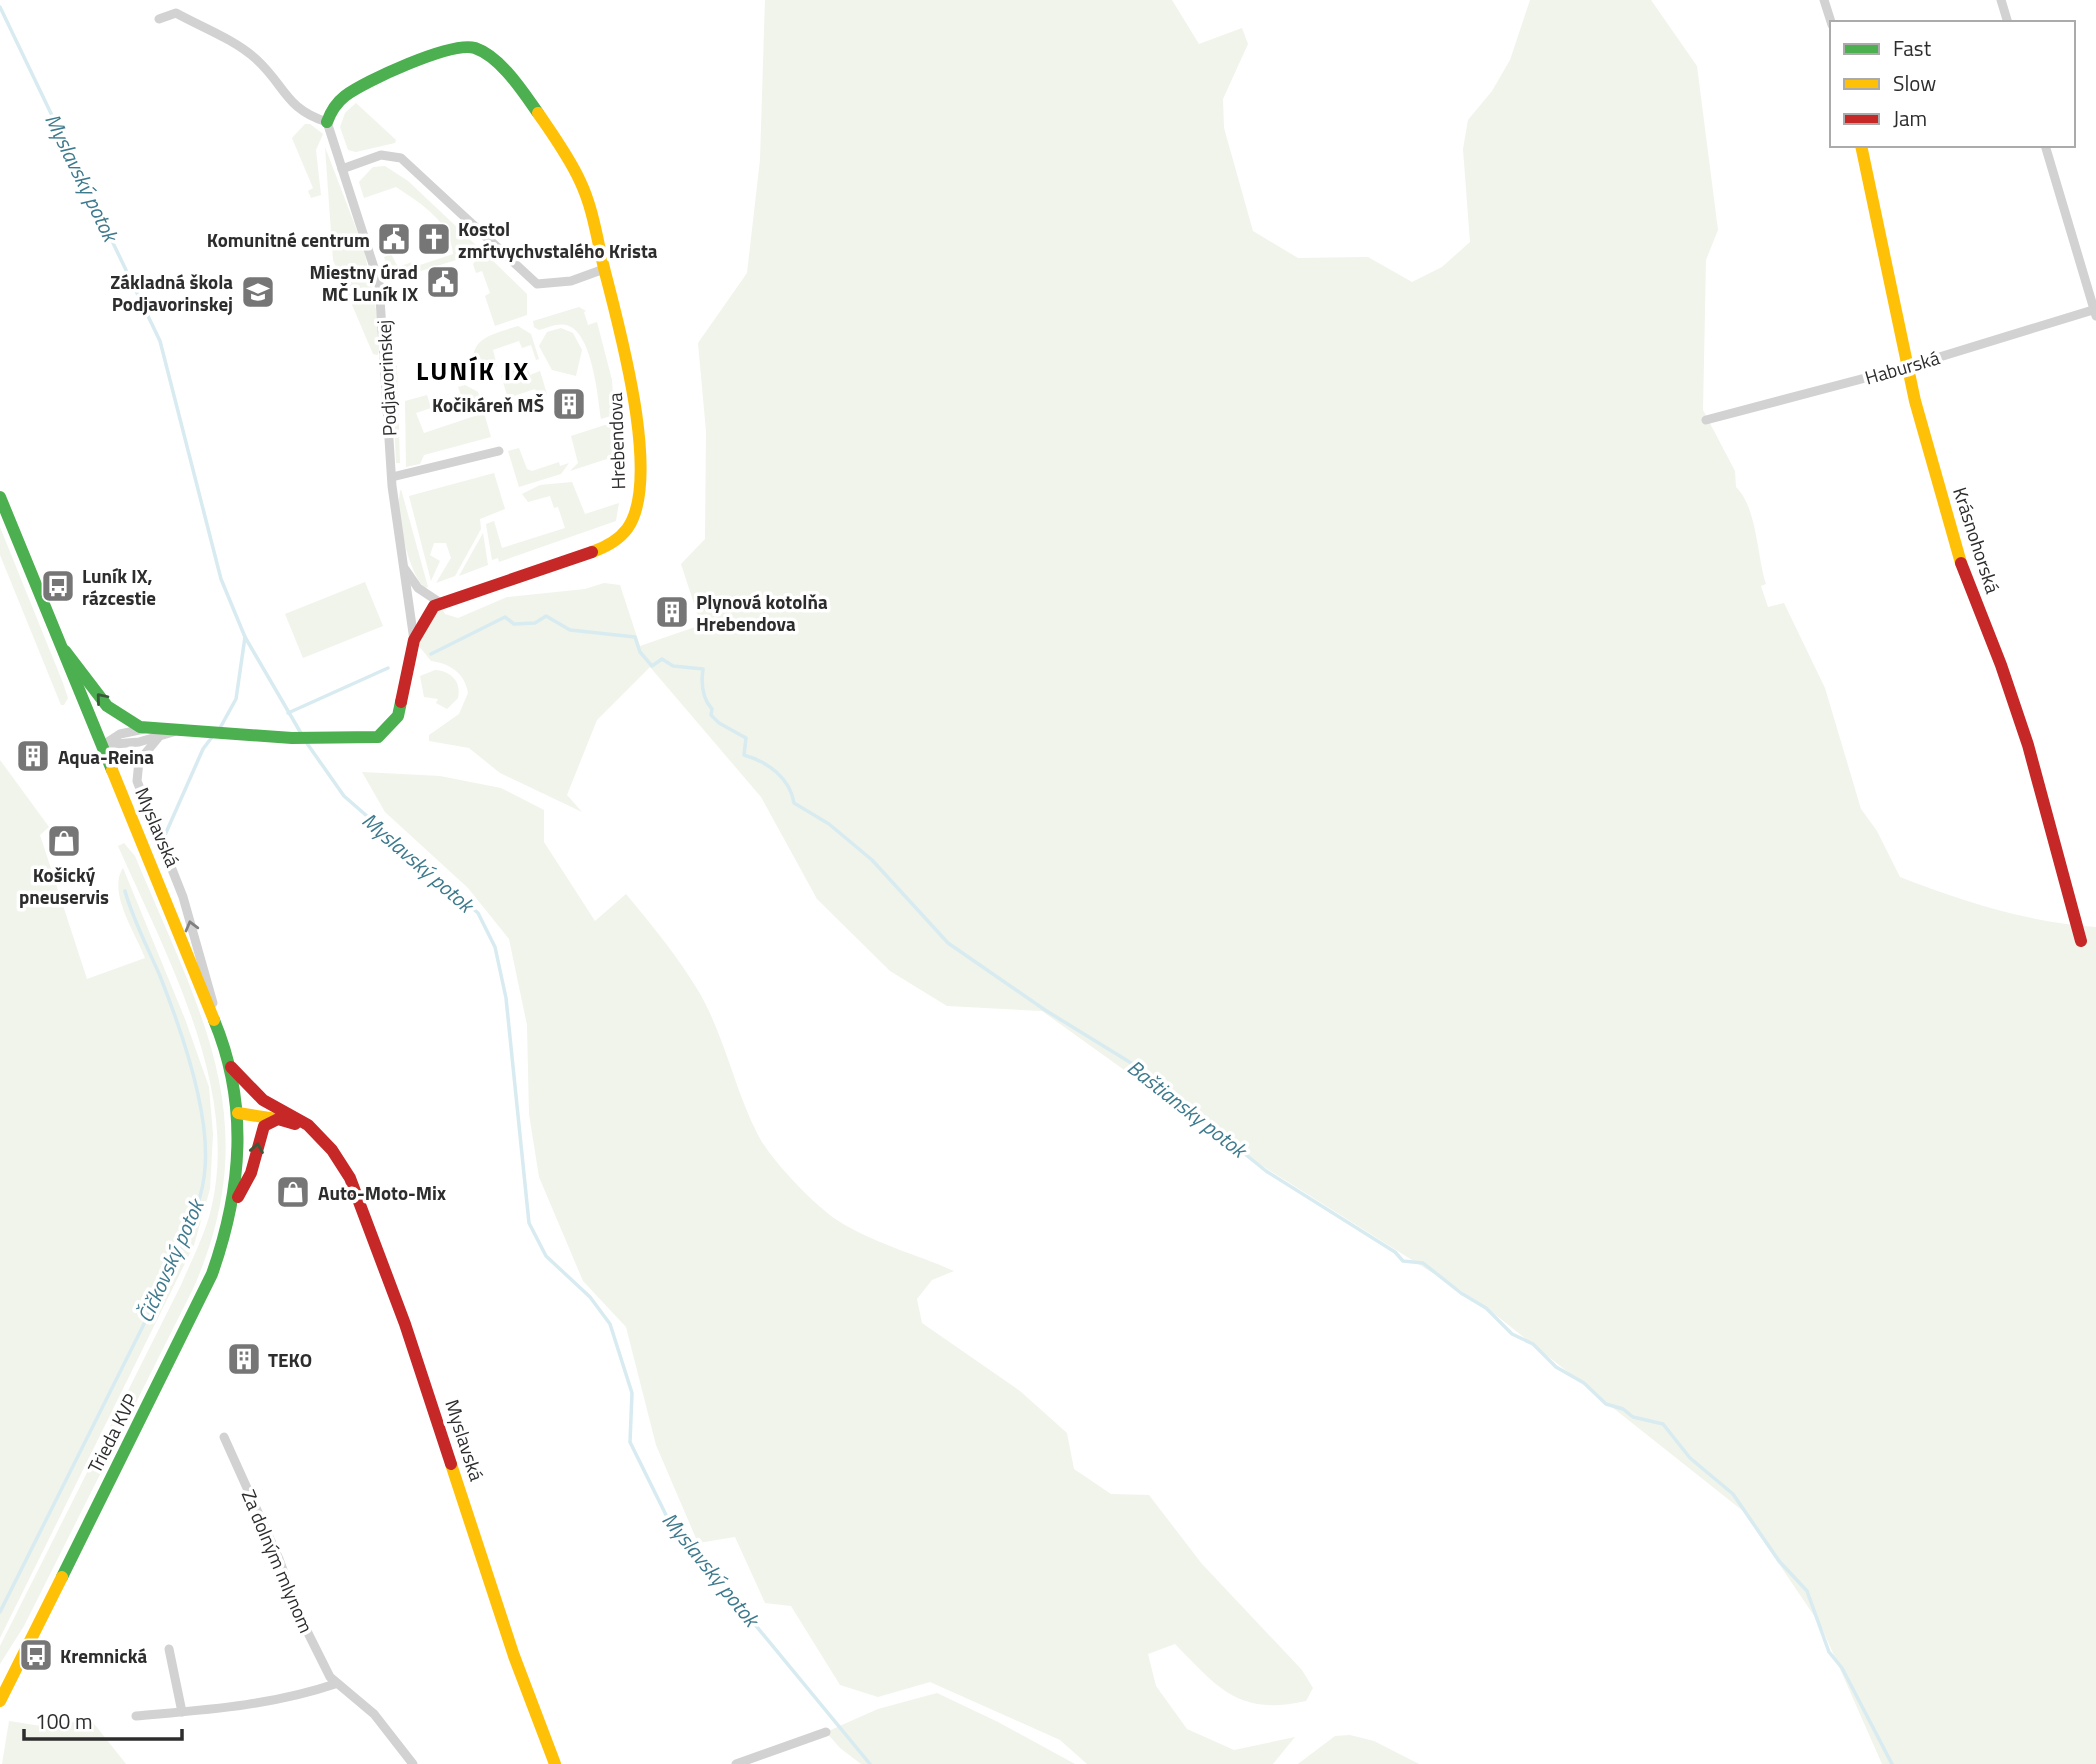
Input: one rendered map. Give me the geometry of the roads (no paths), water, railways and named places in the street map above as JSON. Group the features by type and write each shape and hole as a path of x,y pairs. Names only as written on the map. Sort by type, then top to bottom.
{"street":[{"path":"1825,0 1831,21"},
{"path":"2001,0 2007,21"},
{"path":"159,19 176,13 246,52 262,65 303,113 327,122"},
{"name":"Hrebendova","path":"327,122 340,101 368,83 453,48 469,47 486,52 506,70 576,173 588,203 634,395 638,485 629,527 618,541 439,602"},
{"name":"Podjavorinskej","path":"327,122 379,283 391,477 414,640"},
{"name":"Krásnohorská","path":"1861,147 1887,258 1907,367 1957,552 2007,679 2033,758 2081,941"},
{"path":"2046,147 2095,311"},
{"path":"342,169 381,155 401,158 537,284 571,281 604,269"},
{"name":"Haburská","path":"1706,420 1907,367 2095,311"},
{"path":"391,477 499,451"},
{"name":"Myslavská","path":"0,498 65,651 231,1067 263,1100 302,1120 320,1138 350,1178 373,1234 439,1425 510,1646 555,1764"},
{"path":"103,745 125,732 371,739 389,729 400,712 414,640 425,616 439,602 418,588 404,567"},
{"path":"65,651 116,715 154,734"},
{"path":"154,734 136,767 137,781 183,897 222,1039"},
{"name":"Trieda KVP","path":"0,1700 200,1303 219,1256 232,1211 237,1174 238,1113 231,1067"},
{"name":"Myslavská","path":"238,1113 278,1119 301,1126 320,1138"},
{"path":"232,1211 253,1169 260,1131 266,1124 278,1119"},
{"name":"Za dolným mlynom","path":"224,1437 279,1559 303,1624 335,1684 373,1714 413,1764"},
{"path":"169,1649 182,1712"},
{"path":"136,1716 221,1709 302,1694 335,1684"},
{"path":"736,1764 826,1732"}],"waterway":[{"name":"Myslavský potok","path":"0,7 160,341 221,579 245,637 302,735"},
{"name":"Baštiansky potok","path":"431,654 505,617 514,624 535,623 546,616 570,630 635,637 640,652 652,666 662,659 673,666 703,669 703,690 712,709 711,715 719,723 746,738 744,755 776,772 788,786 794,803 829,824 872,860 948,943 1045,1010 1136,1066 1266,1171 1395,1252 1403,1261 1423,1263 1461,1293 1486,1308 1512,1334 1533,1344 1556,1367 1584,1383 1606,1404 1623,1409 1633,1417 1663,1424 1690,1458 1733,1494 1779,1561 1807,1591 1829,1652 1842,1668 1892,1764"},
{"name":"Čičkovský potok","path":"220,728 236,699 245,637"},
{"name":"Baštiansky potok","path":"288,713 388,668"},
{"name":"Čičkovský potok","path":"165,835 203,749 212,737"},
{"name":"Myslavský potok","path":"306,742 344,796 478,913 495,947 506,998 529,1223 546,1256 590,1297 610,1324 632,1393 630,1442 668,1519 870,1764"},
{"name":"Čičkovský potok","path":"0,1612 176,1260 194,1215 204,1180 203,1121 192,1070 168,997 125,891"}],"place":[{"name":"Komunitné centrum","path":"394,239"},
{"name":"Kostol zmŕtvychvstalého Krista","path":"434,239"},
{"name":"Miestny úrad MČ Luník IX","path":"443,282"},
{"name":"Základná škola Podjavorinskej","path":"258,292"},
{"name":"Kočikáreň MŠ","path":"569,404"},
{"name":"Luník IX, rázcestie","path":"58,586"},
{"name":"Plynová kotolňa Hrebendova","path":"672,612"},
{"name":"Aqua-Reina","path":"33,756"},
{"name":"Košický pneuservis","path":"64,841"},
{"name":"Auto-Moto-Mix","path":"293,1192"},
{"name":"TEKO","path":"244,1359"},
{"name":"Kremnická","path":"36,1655"}],"district":[{"name":"LUNÍK IX","path":"473,370"}]}
